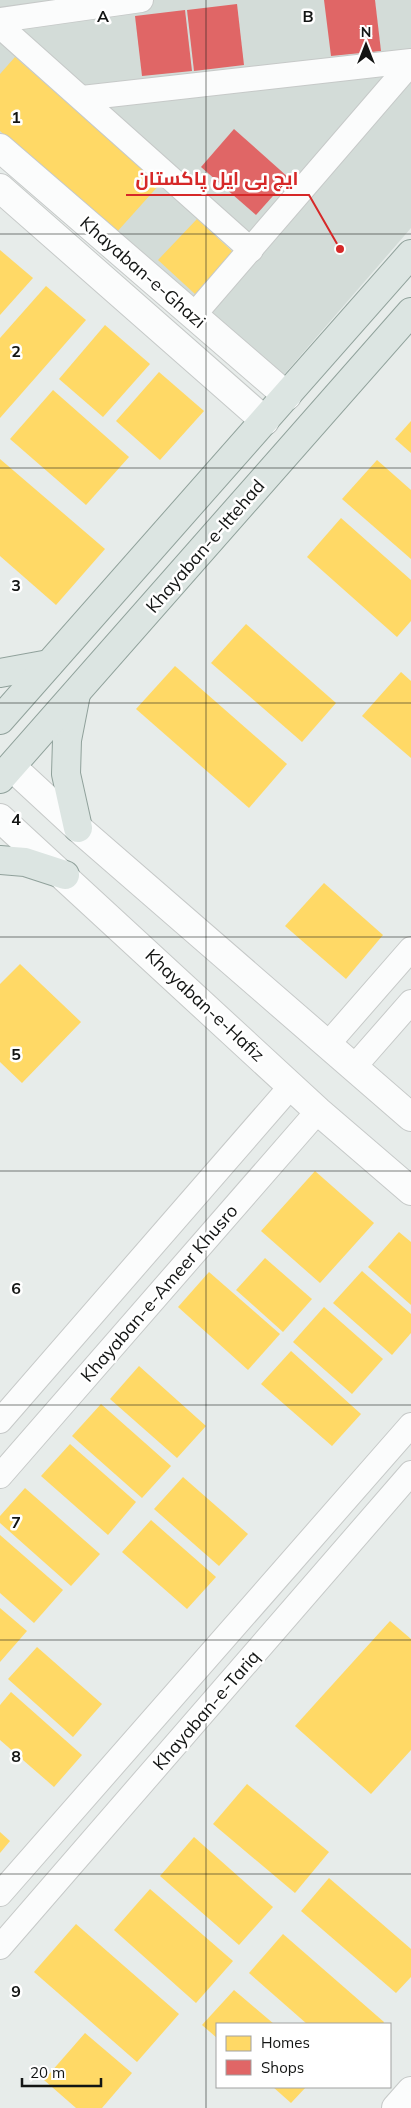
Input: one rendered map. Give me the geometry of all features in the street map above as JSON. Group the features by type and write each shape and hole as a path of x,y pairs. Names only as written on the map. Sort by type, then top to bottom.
{"main road":[{"path":"0,720 411,254"},
{"name":"Khayaban-e-Ittehad","path":"4,767 76,692 411,312"},
{"path":"0,673 49,664"},
{"path":"76,692 67,740 66,774 78,828"},
{"path":"0,860 25,862 64,875"}],"street":[{"path":"0,20 141,0"},
{"path":"0,26 251,250"},
{"path":"82,98 411,62"},
{"path":"193,316 411,62"},
{"name":"Khayaban-e-Ghazi","path":"0,148 287,396"},
{"name":"Khayaban-e-Ghazi","path":"0,188 265,421"},
{"path":"4,767 78,828 411,1117"},
{"name":"Khayaban-e-Hafiz","path":"0,818 292,1085 318,1111 411,1191"},
{"path":"328,1044 411,949"},
{"path":"354,1068 411,1002"},
{"name":"Khayaban-e-Ameer Khusro","path":"0,1422 292,1085"},
{"name":"Khayaban-e-Ameer Khusro","path":"0,1476 318,1111"},
{"name":"Khayaban-e-Tariq","path":"0,1894 411,1425"},
{"name":"Khayaban-e-Tariq","path":"0,1947 411,1473"},
{"path":"53,1833 54,1845 58,1851 69,1856 81,1854"},
{"path":"18,1873 29,1868 41,1870 49,1879 50,1890"},
{"path":"396,2108 411,2091"}],"shaded area":[{"path":"0,0 411,0 411,228 282,377 0,133"}],"building: Homes":[{"path":"15,57 160,184 116,233 0,131 0,74"},
{"path":"197,219 234,253 195,294 158,260"},
{"path":"0,250 33,278 0,315"},
{"path":"46,286 86,320 0,418 0,338"},
{"path":"105,325 150,364 103,417 59,379"},
{"path":"159,372 204,411 160,460 116,421"},
{"path":"53,390 129,457 86,505 10,439"},
{"path":"411,421 411,453 395,439"},
{"path":"0,459 105,549 56,605 0,556"},
{"path":"377,460 411,490 411,559 342,499"},
{"path":"341,518 411,580 411,621 397,637 307,557"},
{"path":"246,624 336,703 302,742 211,663"},
{"path":"175,666 287,764 249,808 136,709"},
{"path":"401,672 411,681 411,758 362,716"},
{"path":"324,883 383,935 346,979 285,926"},
{"path":"20,964 81,1022 22,1083 0,1062 0,984"},
{"path":"315,1171 374,1223 320,1283 261,1231"},
{"path":"399,1232 411,1242 411,1305 368,1267"},
{"path":"265,1258 312,1299 283,1332 236,1290"},
{"path":"362,1271 411,1314 411,1333 392,1355 333,1303"},
{"path":"209,1272 280,1334 248,1370 178,1307"},
{"path":"324,1307 383,1359 352,1394 293,1342"},
{"path":"291,1351 361,1414 332,1446 261,1384"},
{"path":"139,1366 206,1426 177,1458 110,1399"},
{"path":"101,1404 171,1466 142,1498 72,1436"},
{"path":"70,1444 136,1502 108,1535 41,1476"},
{"path":"183,1477 248,1534 219,1566 154,1509"},
{"path":"25,1488 100,1554 71,1586 0,1523 0,1516"},
{"path":"151,1520 216,1577 187,1609 122,1552"},
{"path":"0,1535 63,1590 34,1623 0,1593"},
{"path":"0,1608 27,1631 0,1662"},
{"path":"390,1621 411,1639 411,1750 371,1794 295,1726"},
{"path":"37,1647 102,1704 73,1737 8,1679"},
{"path":"11,1692 82,1755 54,1787 0,1740 0,1705"},
{"path":"247,1784 329,1852 295,1893 213,1824"},
{"path":"0,1832 10,1841 0,1853"},
{"path":"194,1837 273,1907 239,1945 160,1876"},
{"path":"329,1878 411,1949 411,1977 396,1993 301,1911"},
{"path":"150,1889 233,1961 196,2003 114,1930"},
{"path":"76,1924 179,2014 137,2062 34,1972"},
{"path":"283,1934 384,2022 306,2023 249,1973"},
{"path":"234,1990 273,2023 216,2023 216,2037 202,2025"},
{"path":"85,2033 132,2073 102,2108 76,2108 44,2080"},
{"path":"274,2088 305,2088 291,2103"}],"building: Shops":[{"path":"324,0 375,0 381,51 331,56"},
{"path":"237,4 244,65 194,71 187,10"},
{"path":"185,10 192,71 142,76 135,16"},
{"path":"234,129 289,178 256,215 201,167"}],"place":[{"name":"ایچ بی ایل پاکستان","path":"340,249"}]}
